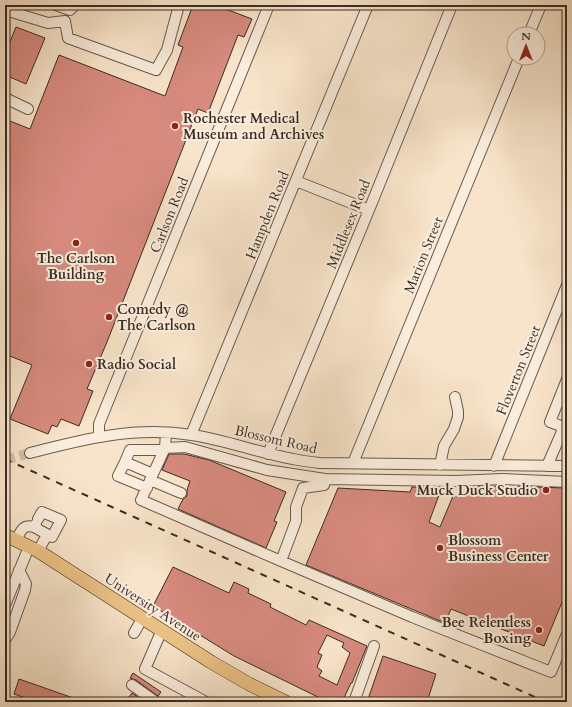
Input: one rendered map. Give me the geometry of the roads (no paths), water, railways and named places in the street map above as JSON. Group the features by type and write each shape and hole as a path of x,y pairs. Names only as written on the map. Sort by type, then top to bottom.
{"main road":[{"name":"University Avenue","path":"11,538 33,549 161,632 211,662 249,684 286,702"}],"street":[{"path":"56,5 73,8 65,21 68,38 156,70 167,50 178,5"},
{"name":"Carlson Road","path":"99,436 99,424 269,5"},
{"name":"Hampden Road","path":"191,435 368,5"},
{"name":"Middlesex Road","path":"268,454 452,5"},
{"path":"532,26 541,5"},
{"path":"5,10 48,23 65,21"},
{"name":"Marion Street","path":"353,463 516,66"},
{"path":"5,98 28,109"},
{"path":"296,181 369,210"},
{"name":"Floverton Street","path":"494,466 566,292"},
{"path":"547,466 564,427 550,422 567,379"},
{"path":"440,465 444,446 454,429 458,417 455,397"},
{"name":"Blossom Road","path":"30,453 99,436 146,432 191,435 222,441 294,460 320,463 567,466"},
{"path":"166,433 164,449 141,500 412,617 551,672 567,634"},
{"path":"181,494 150,481 118,476 130,450 185,447 267,470 325,479 567,482"},
{"path":"125,462 150,481"},
{"path":"281,561 296,521 296,507 303,488 324,485 325,479"},
{"path":"11,538 22,528 36,523 42,512 61,520 52,537 36,523"},
{"path":"5,605 19,570 33,549 47,534"},
{"path":"5,640 10,632 25,590 26,584 19,570"},
{"path":"134,634 142,619"},
{"path":"161,632 145,669 206,702"},
{"path":"354,702 374,646"},
{"path":"132,685 156,702"}],"tunnel":[{"path":"5,460 30,453"}],"railway":[{"path":"5,459 546,702"}],"place":[{"name":"Rochester Medical Museum and Archives","path":"175,126"},
{"name":"The Carlson Building","path":"76,243"},
{"name":"Comedy @ The Carlson","path":"109,317"},
{"name":"Radio Social","path":"89,364"},
{"name":"Muck Duck Studio","path":"546,490"},
{"name":"Blossom Business Center","path":"440,548"},
{"name":"Bee Relentless Boxing","path":"539,630"}]}
